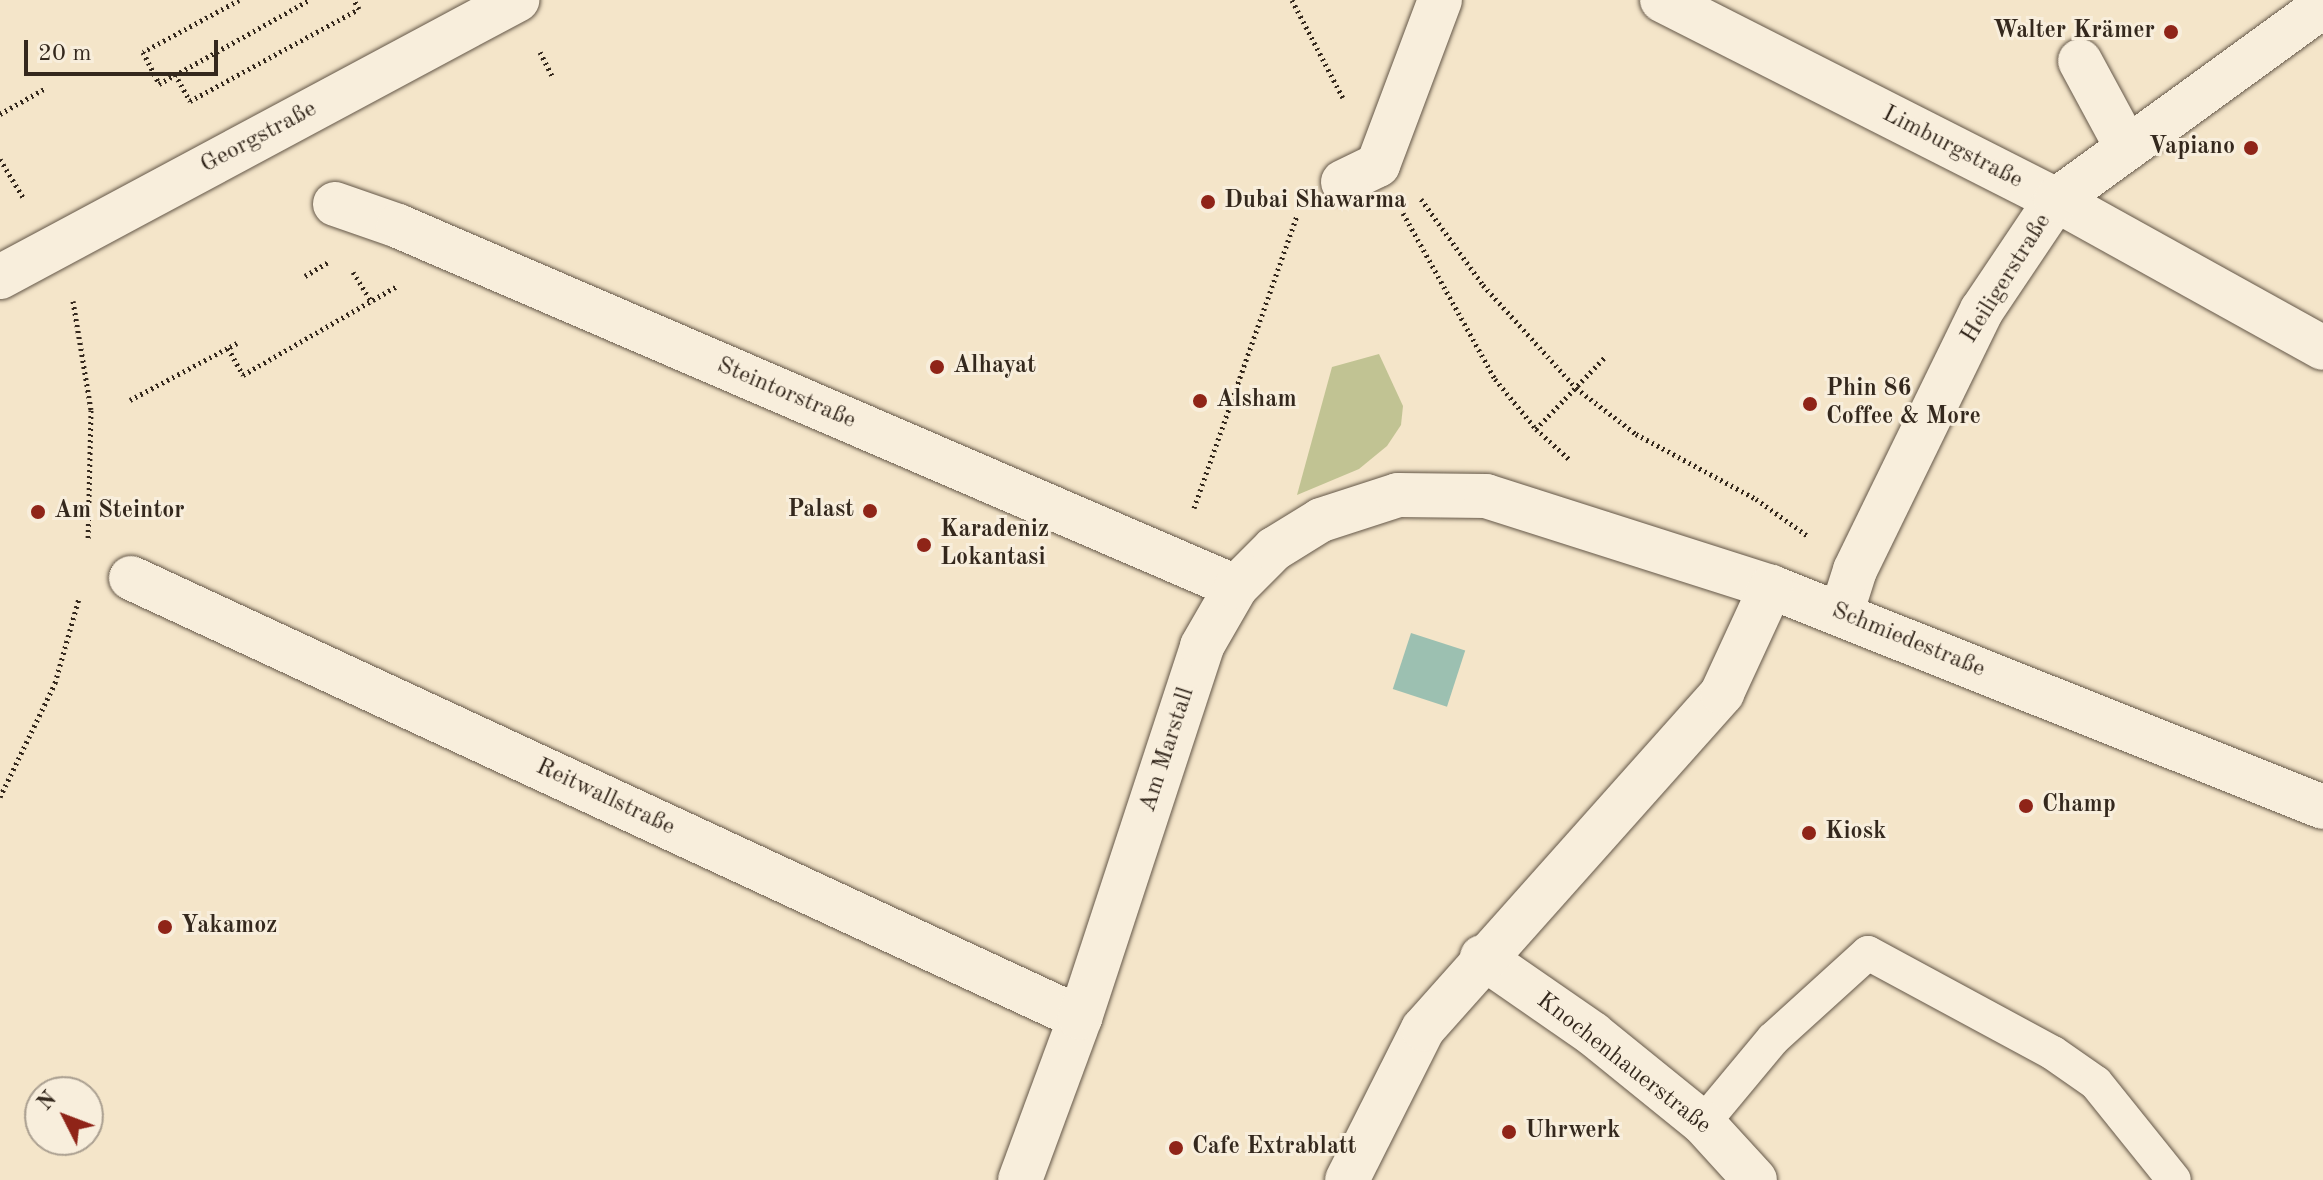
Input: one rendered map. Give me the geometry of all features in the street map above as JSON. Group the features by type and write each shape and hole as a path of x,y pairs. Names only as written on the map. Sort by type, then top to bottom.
{"street":[{"path":"1368,165 1440,0"},
{"name":"Limburgstraße","path":"1662,0 2056,200 2323,348"},
{"name":"Georgstraße","path":"0,277 515,1"},
{"name":"Heiligerstraße","path":"1841,614 1855,570 1982,310 2056,200 2323,6"},
{"path":"2080,61 2127,148"},
{"name":"Steintorstraße","path":"335,204 453,251 1236,587"},
{"name":"Am Marstall","path":"1020,1180 1080,1018 1202,646 1236,587 1274,549 1321,520 1398,495 1486,496"},
{"name":"Schmiedestraße","path":"1486,496 1771,587 2323,807"},
{"name":"Reitwallstraße","path":"131,578 1080,1018"},
{"path":"1347,1180 1423,1029 1482,957 1722,693 1771,587"},
{"name":"Knochenhauerstraße","path":"1482,957 1593,1034 1703,1123 1755,1180"}],"lane":[{"path":"1703,1123 1773,1039 1868,953 2053,1053 2096,1083 2174,1180"}],"path":[{"path":"239,0 143,52 159,84 309,0"},
{"path":"175,74 190,101 359,9 354,0"},
{"path":"1292,0 1368,165 1464,329 1495,379 1536,429 1581,469"},
{"path":"0,114 44,89"},
{"path":"0,159 53,248 72,298 91,410 88,544"},
{"path":"1368,165 1576,388 1636,434 1756,499 1855,570"},
{"path":"1193,511 1298,213"},
{"path":"228,348 243,375 372,302 453,251"},
{"path":"349,265 372,302"},
{"path":"130,400 237,343"},
{"path":"1536,429 1606,356"},
{"path":"0,797 55,683 81,588"}],"shaded area":[{"path":"1379,354 1403,406 1401,425 1387,446 1359,469 1297,495 1332,367"},
{"path":"1411,633 1465,651 1447,707 1393,689"}],"place":[{"name":"Walter Krämer","path":"2171,32"},
{"name":"Vapiano","path":"2251,148"},
{"name":"Dubai Shawarma","path":"1208,202"},
{"name":"Alhayat","path":"937,367"},
{"name":"Alsham","path":"1200,401"},
{"name":"Phin 86 Coffee & More","path":"1810,404"},
{"name":"Palast","path":"870,511"},
{"name":"Am Steintor","path":"38,512"},
{"name":"Karadeniz Lokantasi","path":"924,545"},
{"name":"Champ","path":"2026,806"},
{"name":"Kiosk","path":"1809,833"},
{"name":"Yakamoz","path":"165,927"},
{"name":"Uhrwerk","path":"1509,1132"},
{"name":"Cafe Extrablatt","path":"1176,1148"}]}
